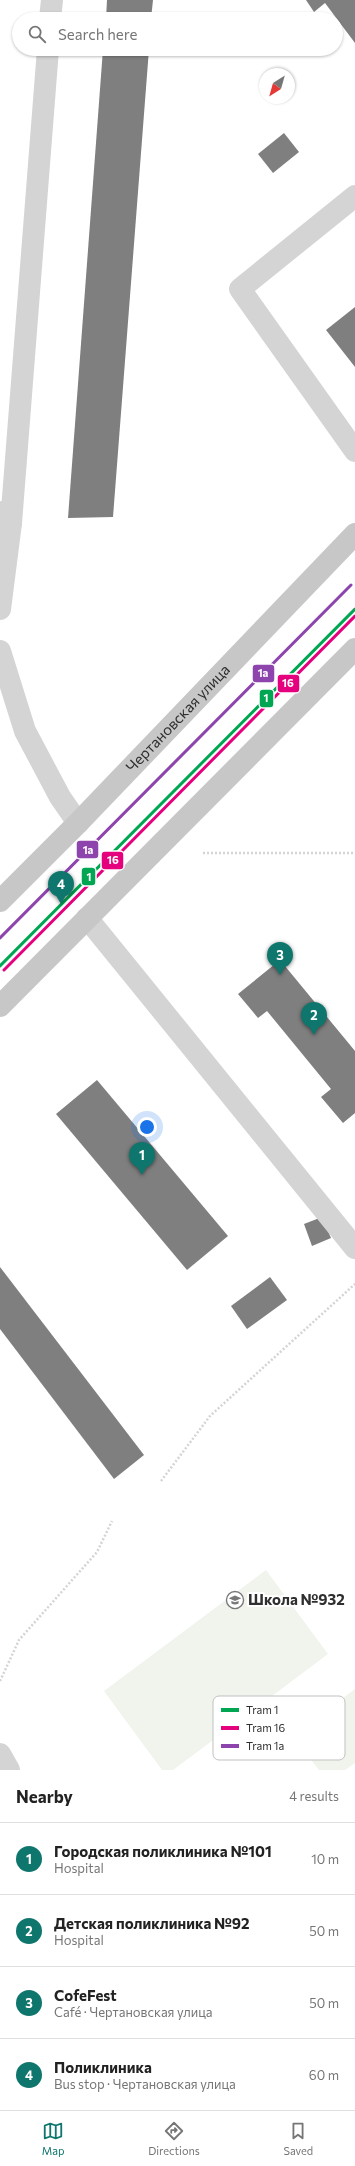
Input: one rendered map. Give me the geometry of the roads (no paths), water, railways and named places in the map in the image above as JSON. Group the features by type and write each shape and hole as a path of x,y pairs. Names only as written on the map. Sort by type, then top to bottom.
{"main road":[{"name":"Чертановская улица","path":"0,901 78,823 355,534"},
{"path":"0,1006 355,649"}],"lane":[{"path":"51,12 52,0"},
{"path":"0,610 5,516 47,56"},
{"path":"355,196 240,289 355,451"},
{"path":"0,651 25,731 60,797 78,823"},
{"path":"87,918 355,1248"},
{"path":"0,1754 9,1770"}],"tram line":[{"name":"1а","path":"0,938 351,585"},
{"name":"1","path":"0,966 355,609"},
{"name":"16","path":"4,970 355,616"}],"place":[{"name":"Поликлиника","path":"61,904"},
{"name":"CofeFest","path":"280,975"},
{"name":"Детская поликлиника №92","path":"314,1035"},
{"name":"Городская поликлиника №101","path":"142,1175"},
{"name":"Школа №932","path":"235,1600"}]}
